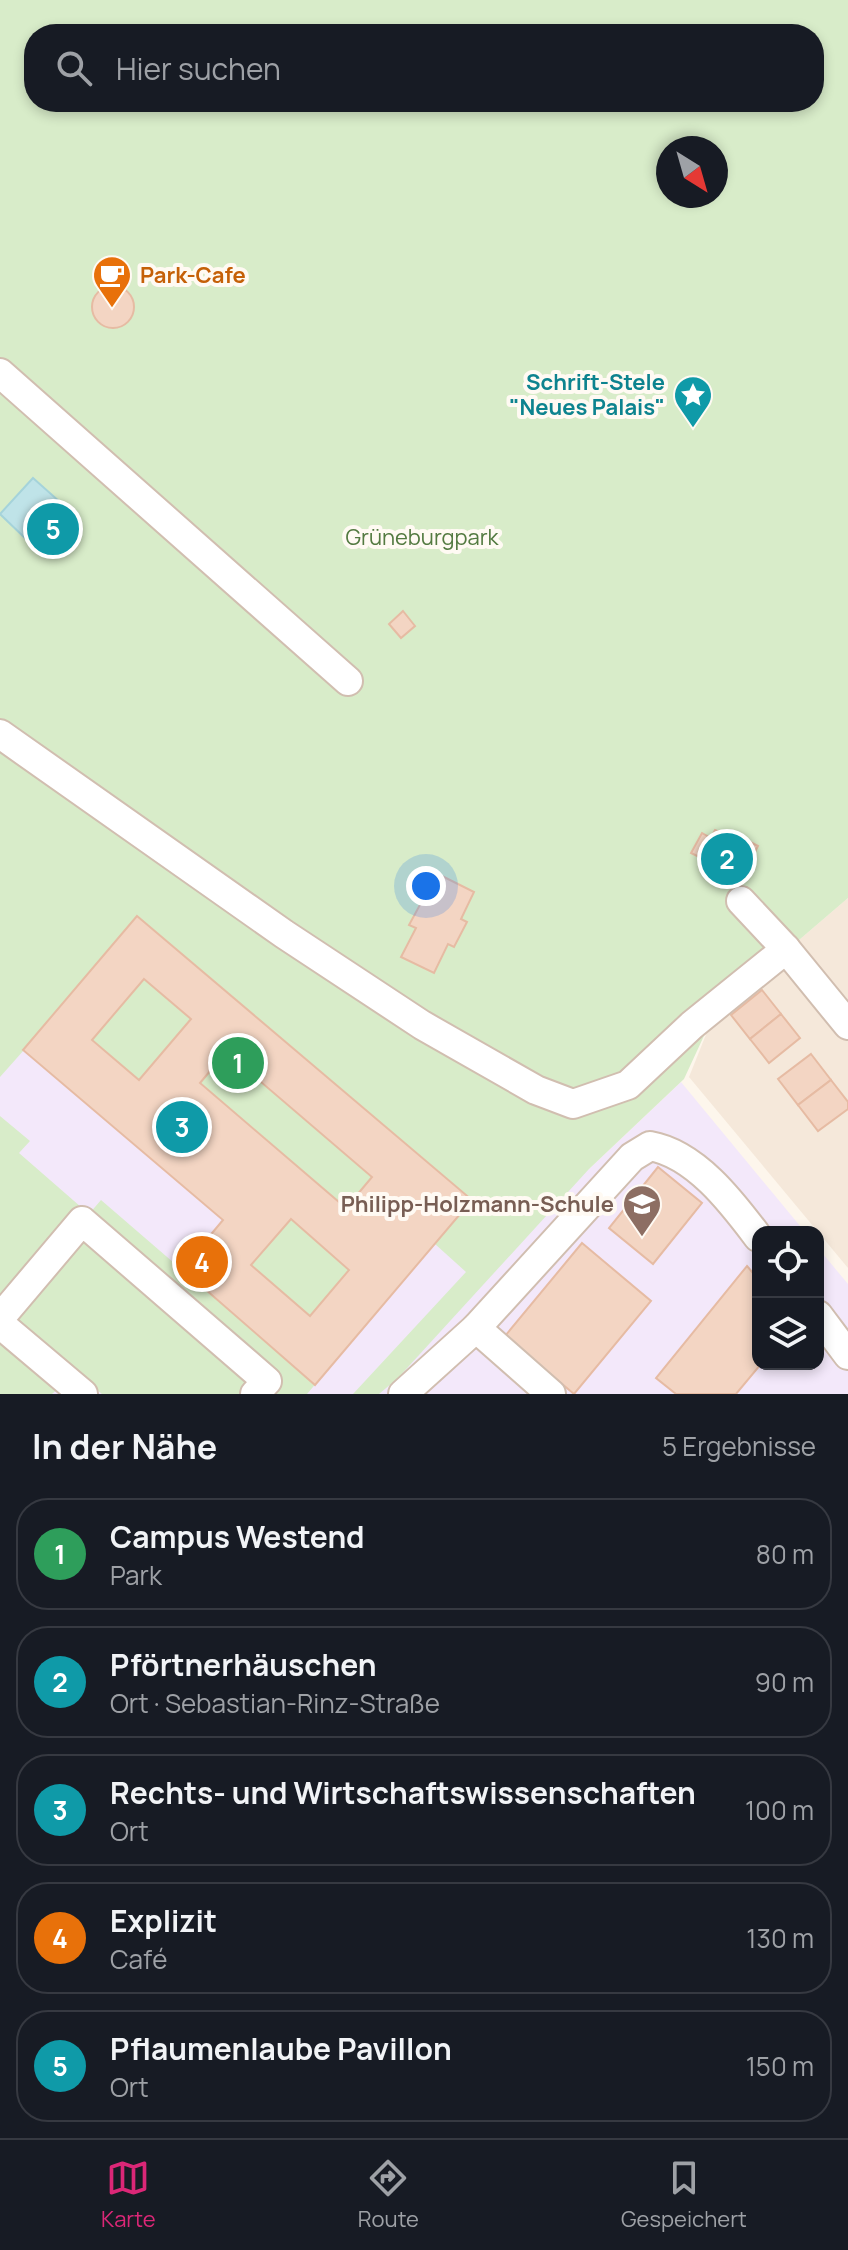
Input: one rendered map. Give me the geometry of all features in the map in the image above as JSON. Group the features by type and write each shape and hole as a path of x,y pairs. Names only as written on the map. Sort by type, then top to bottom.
{"street":[{"path":"0,373 348,681"},
{"path":"0,734 284,934 422,1025 536,1090 573,1104 628,1085 692,1025 786,949"},
{"path":"741,901 786,949 848,1025"},
{"path":"403,1394 476,1328 632,1157 650,1146 668,1149 715,1184 752,1229"},
{"path":"83,1394 0,1321 82,1221 267,1381 255,1394"},
{"path":"824,1323 848,1355"},
{"path":"476,1328 551,1394"}],"shaded area":[{"path":"0,745 589,1169 681,1082 800,1226 752,1226 752,1370 824,1370 824,1255 848,1284 848,1394 0,1394"},
{"path":"848,898 848,1268 824,1239 824,1226 813,1226 689,1077 715,1012"}],"green space":[{"name":"Grüneburgpark","path":"0,0 848,0 848,898 715,1012 684,1079 589,1169 398,1378 379,1394 353,1394 466,1272 435,1244 307,1394 102,1394 76,1373 52,1394 0,1394 0,1116 30,1141 19,1153 89,1214 101,1200 181,1269 223,1220 24,1050 0,1077"}],"water":[{"path":"33,478 60,502 27,540 0,514"}],"building":[{"name":"Park-Cafe","path":"113,286 128,292 134,307 128,322 113,328 98,322 92,307 98,292"},
{"path":"51,507 70,524 50,547 36,535 47,522 42,518"},
{"path":"403,611 415,626 401,638 389,624"},
{"path":"715,830 743,843 745,839 758,846 737,887 711,874 716,865 691,853 702,833 711,838"},
{"path":"442,876 474,892 461,919 467,922 454,947 448,944 434,973 401,957 416,928 409,925 422,901 428,904"},
{"path":"137,916 472,1200 315,1385 182,1269 223,1220 23,1050","holes":["144,979 191,1019 139,1080 92,1040","226,1052 372,1177 346,1208 200,1083","291,1219 349,1270 310,1316 251,1265"]},
{"path":"762,990 781,1014 750,1039 731,1015"},
{"path":"781,1014 800,1038 769,1063 750,1039"},
{"path":"811,1054 831,1080 798,1105 778,1079"},
{"path":"831,1080 848,1102 848,1109 818,1131 798,1105"},
{"path":"658,1167 702,1203 653,1264 609,1228"},
{"path":"582,1243 651,1301 574,1394 505,1336"},
{"path":"747,1266 752,1272 752,1370 756,1370 736,1394 676,1394 656,1378"}],"place":[{"name":"Park-Cafe","path":"112,309"},
{"name":"Schrift-Stele \"Neues Palais\"","path":"693,429"},
{"name":"Pflaumenlaube Pavillon","path":"53,529"},
{"name":"Pförtnerhäuschen","path":"727,859"},
{"name":"Campus Westend","path":"238,1063"},
{"name":"Rechts- und Wirtschaftswissenschaften","path":"182,1127"},
{"name":"Philipp-Holzmann-Schule","path":"642,1238"},
{"name":"Explizit","path":"202,1262"}]}
